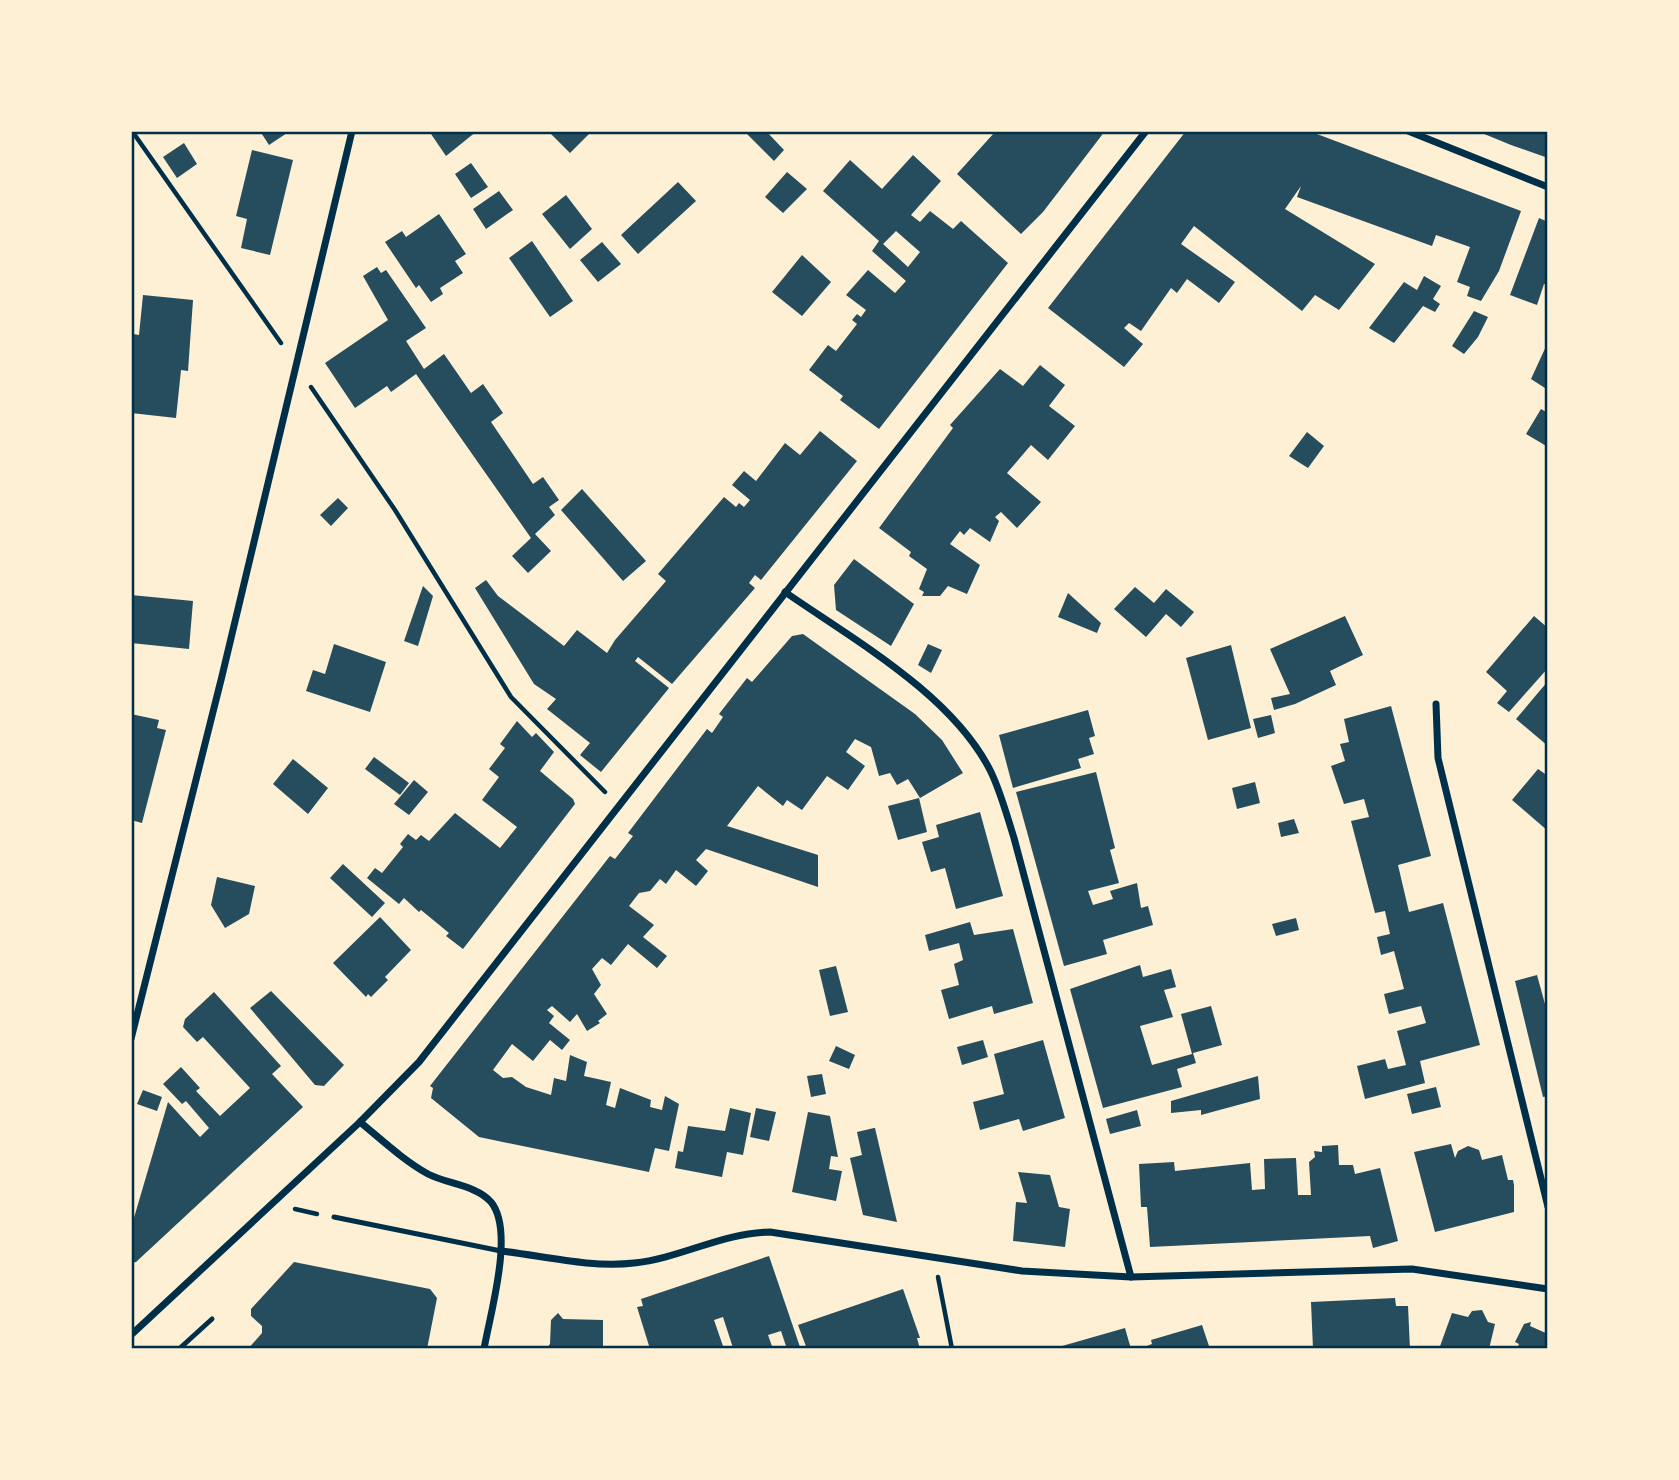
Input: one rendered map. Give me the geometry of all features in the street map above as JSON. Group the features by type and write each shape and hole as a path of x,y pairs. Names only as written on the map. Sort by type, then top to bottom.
{"street":[{"path":"131,1039 352,131"},
{"path":"131,1335 360,1122 419,1062 1146,131"},
{"path":"1408,131 1548,187"},
{"path":"785,592 886,663 948,714 971,741 990,770 1014,838 1131,1277"},
{"path":"1436,704 1438,758 1548,1207"},
{"path":"360,1122 409,1163 430,1175 481,1194 491,1203 500,1225 501,1251 484,1349"},
{"path":"501,1251 593,1263 635,1264 743,1232 770,1232 1022,1271 1131,1277 1412,1269 1548,1289"}],"lane":[{"path":"334,1217 501,1251"},
{"path":"179,1349 212,1319"}],"path":[{"path":"132,131 395,510 510,697 620,807"},
{"path":"935,1259 946,1329 953,1349"}],"building":[{"path":"260,131 285,131 287,133 269,145"},
{"path":"429,131 477,131 446,156"},
{"path":"548,131 592,131 570,153"},
{"path":"744,131 766,131 784,150 774,161"},
{"path":"992,131 1105,131 1043,212 1021,234 957,174 994,133"},
{"path":"1186,131 1309,131 1521,211 1499,271 1481,301 1467,296 1470,287 1457,282 1470,247 1436,235 1432,246 1297,197 1301,186 1285,209 1375,264 1339,310 1315,295 1302,311 1194,226 1181,244 1235,282 1219,303 1187,279 1177,293 1171,288 1141,331 1129,323 1124,328 1143,344 1124,367 1048,308"},
{"path":"1477,131 1548,131 1548,158 1511,145"},
{"path":"184,143 197,164 177,178 163,157"},
{"path":"252,150 293,160 270,255 241,248 247,219 236,216"},
{"path":"913,155 941,181 911,215 920,222 930,211 953,229 961,221 1008,263 879,429 840,400 843,396 809,370 828,345 836,351 857,324 852,320 857,314 861,317 866,310 846,295 868,270 895,293 906,281 872,251 879,241 823,191 850,160 882,189","holes":["896,231 920,252 908,267 883,244"]},
{"path":"471,163 488,187 471,198 455,174"},
{"path":"787,172 807,189 783,213 765,197"},
{"path":"678,182 696,201 638,254 621,235"},
{"path":"499,191 513,210 486,229 473,209"},
{"path":"566,195 592,229 570,249 542,214"},
{"path":"439,214 466,254 455,261 463,273 440,288 443,294 431,302 419,285 416,288 385,242 402,231 406,237"},
{"path":"1539,218 1548,222 1548,285 1544,284 1537,305 1510,295"},
{"path":"532,241 573,301 550,317 509,258"},
{"path":"602,242 621,264 598,282 580,260"},
{"path":"802,255 831,282 802,316 772,292"},
{"path":"377,267 381,273 386,270 426,328 406,341 424,369 444,354 471,393 483,384 503,413 491,422 533,484 543,477 559,500 549,507 555,515 535,534 551,551 528,573 512,556 531,538 416,374 391,392 387,386 355,408 325,363 388,320 363,276"},
{"path":"1424,276 1441,286 1433,299 1440,304 1435,312 1423,306 1394,343 1369,328 1404,282 1417,290"},
{"path":"143,295 193,300 188,371 181,370 176,418 131,413 133,334 139,335"},
{"path":"1474,311 1488,317 1478,337 1464,354 1452,346"},
{"path":"1548,342 1548,390 1531,379"},
{"path":"1040,365 1065,385 1049,406 1075,426 1048,460 1031,445 1007,473 1041,502 1017,528 1001,512 995,517 999,521 990,542 970,528 964,535 960,531 950,544 980,565 967,594 948,586 940,596 922,596 924,592 919,589 927,569 909,556 911,552 879,528 953,428 950,425 1000,369 1023,386"},
{"path":"1541,409 1548,413 1548,447 1526,434"},
{"path":"820,431 857,461 761,580 755,575 749,583 755,588 672,684 638,657 635,661 669,688 601,772 580,755 590,743 547,709 556,699 534,684 475,588 486,580 498,596 564,646 577,630 607,653 666,581 658,574 724,497 736,507 739,503 744,507 750,500 732,485 744,471 756,481 785,443 800,455"},
{"path":"1307,432 1324,446 1308,468 1289,456"},
{"path":"582,489 646,561 623,581 561,510"},
{"path":"338,498 348,508 331,526 320,515"},
{"path":"854,559 914,604 891,646 836,610 834,585"},
{"path":"423,586 433,596 418,646 404,641"},
{"path":"1135,587 1154,603 1166,589 1194,612 1181,627 1166,614 1146,637 1114,609"},
{"path":"1068,593 1101,623 1097,633 1058,617"},
{"path":"131,595 193,601 189,649 131,643"},
{"path":"1345,616 1363,655 1330,671 1336,685 1295,704 1274,710 1271,698 1290,694 1270,649"},
{"path":"1534,616 1548,628 1548,668 1509,712 1497,703 1507,691 1486,672"},
{"path":"803,634 915,714 942,740 963,773 920,798 908,779 897,785 890,773 879,776 871,747 855,739 846,752 865,766 848,790 827,776 802,810 787,800 783,806 758,786 727,826 818,855 818,887 706,849 696,860 708,871 696,886 676,870 666,884 660,879 650,891 639,893 629,906 654,925 643,937 667,956 657,968 628,944 611,965 602,958 592,969 601,985 594,994 607,1014 598,1021 600,1023 587,1031 577,1014 570,1022 552,1006 547,1010 554,1016 549,1023 570,1040 562,1050 550,1040 533,1061 512,1044 493,1070 503,1078 512,1077 526,1087 551,1095 554,1078 566,1081 570,1055 587,1062 584,1076 611,1082 606,1105 615,1108 620,1088 651,1100 650,1107 662,1110 665,1096 679,1104 669,1151 655,1148 649,1172 479,1137 431,1098 433,1088 430,1086 610,856 615,859 633,836 628,833 707,729 712,733 723,717 719,714 747,678 752,682 792,636"},
{"path":"334,644 386,662 370,712 306,691 313,670 325,674"},
{"path":"928,644 942,650 931,673 918,665"},
{"path":"1231,645 1251,728 1208,740 1186,658"},
{"path":"1548,681 1548,746 1516,719"},
{"path":"1391,706 1431,856 1398,865 1409,912 1443,903 1480,1045 1420,1061 1425,1083 1365,1099 1357,1066 1385,1059 1388,1069 1406,1065 1397,1031 1426,1023 1421,1006 1389,1014 1384,994 1404,989 1394,951 1381,955 1377,937 1390,934 1385,911 1375,913 1351,821 1369,817 1364,799 1344,804 1331,766 1345,761 1340,744 1349,742 1344,719"},
{"path":"1088,710 1095,736 1089,738 1094,754 1078,759 1081,768 1013,788 999,735"},
{"path":"131,714 159,720 157,728 166,730 142,823 131,820"},
{"path":"1271,715 1275,733 1258,738 1253,719"},
{"path":"517,721 532,737 536,733 554,752 540,771 573,799 575,804 463,949 446,936 449,933 421,910 419,912 404,898 399,904 367,878 375,868 382,873 403,847 400,844 408,834 416,840 421,835 429,841 455,813 500,848 517,827 482,800 499,777 489,769 505,748 500,744"},
{"path":"374,757 409,783 400,795 365,769"},
{"path":"293,759 328,788 308,814 273,784"},
{"path":"1538,769 1548,776 1548,831 1512,800"},
{"path":"1096,772 1115,848 1110,850 1119,883 1088,891 1093,905 1113,899 1110,891 1137,883 1141,908 1148,906 1153,925 1103,940 1107,954 1064,966 1016,792"},
{"path":"414,780 428,792 409,815 394,804"},
{"path":"1255,782 1260,803 1237,809 1232,788"},
{"path":"919,798 927,832 898,840 888,806"},
{"path":"980,812 1003,896 956,909 945,868 931,872 922,842 939,837 936,825"},
{"path":"1294,819 1299,833 1281,837 1278,823"},
{"path":"343,864 385,903 372,917 330,878"},
{"path":"217,877 255,886 249,914 225,928 211,905"},
{"path":"380,917 411,950 385,977 388,980 371,997 368,994 366,997 333,963"},
{"path":"1296,918 1299,930 1276,936 1272,924"},
{"path":"970,922 974,935 1013,929 1033,1003 994,1014 992,1006 949,1019 941,990 959,985 954,964 963,960 959,943 929,951 925,935"},
{"path":"1140,965 1143,977 1171,969 1176,987 1164,990 1173,1017 1140,1026 1152,1065 1192,1054 1181,1014 1211,1006 1222,1045 1193,1053 1196,1063 1177,1069 1182,1087 1103,1108 1070,989"},
{"path":"836,966 848,1012 830,1016 819,970"},
{"path":"1537,975 1548,1015 1548,1096 1543,1097 1515,981"},
{"path":"271,991 344,1065 324,1086 315,1085 250,1008"},
{"path":"214,992 281,1066 272,1074 303,1107 136,1262 131,1263 131,1228 168,1102 200,1137 209,1128 186,1101 182,1104 163,1084 181,1067 200,1088 196,1091 220,1116 250,1088 203,1037 197,1042 183,1027 185,1019"},
{"path":"983,1040 988,1057 962,1065 957,1047"},
{"path":"1043,1040 1065,1118 1023,1131 1019,1119 980,1130 973,1102 1004,1094 994,1054"},
{"path":"836,1046 855,1055 849,1069 829,1061"},
{"path":"822,1074 826,1094 811,1097 807,1076"},
{"path":"1258,1076 1260,1099 1201,1115 1201,1110 1171,1113 1171,1101"},
{"path":"1436,1087 1441,1107 1412,1114 1407,1094"},
{"path":"143,1090 162,1097 157,1111 137,1104"},
{"path":"730,1108 751,1113 743,1155 727,1152 722,1177 675,1168 678,1151 683,1152 688,1126 725,1131"},
{"path":"756,1108 776,1112 769,1141 750,1137"},
{"path":"1137,1110 1141,1126 1110,1134 1106,1119"},
{"path":"808,1112 830,1116 838,1157 831,1156 829,1169 842,1171 836,1201 792,1192"},
{"path":"875,1128 897,1222 863,1215 850,1158 862,1155 857,1132"},
{"path":"1451,1144 1455,1158 1458,1151 1468,1146 1479,1150 1482,1160 1502,1155 1508,1180 1513,1180 1514,1212 1435,1232 1414,1152"},
{"path":"1338,1145 1339,1165 1353,1165 1355,1174 1380,1168 1398,1241 1373,1248 1370,1236 1150,1247 1147,1207 1141,1207 1139,1164 1174,1162 1175,1171 1250,1163 1252,1190 1265,1189 1264,1159 1296,1158 1298,1195 1311,1195 1309,1162 1315,1157 1314,1151 1322,1152 1322,1146"},
{"path":"1018,1172 1050,1175 1059,1207 1070,1209 1065,1247 1013,1241 1016,1202 1027,1203"},
{"path":"769,1256 800,1347 786,1346 781,1331 768,1335 773,1349 733,1348 723,1317 714,1320 724,1349 650,1349 637,1307 643,1306 641,1299"},
{"path":"294,1262 430,1289 437,1298 427,1349 248,1349 262,1333 262,1326 251,1316 251,1309"},
{"path":"903,1289 920,1338 917,1338 920,1349 807,1349 798,1325"},
{"path":"1395,1298 1396,1306 1408,1306 1410,1349 1313,1349 1311,1302"},
{"path":"1482,1310 1488,1322 1495,1324 1489,1349 1439,1349 1452,1313 1468,1317 1472,1311"},
{"path":"558,1313 563,1319 603,1320 603,1349 546,1349 550,1344 551,1320"},
{"path":"1531,1322 1530,1326 1548,1334 1548,1349 1517,1349 1519,1344 1515,1342 1524,1324"},
{"path":"1202,1325 1210,1349 1139,1349 1152,1344 1151,1340"},
{"path":"1125,1328 1131,1349 1055,1349 1055,1348"}]}
